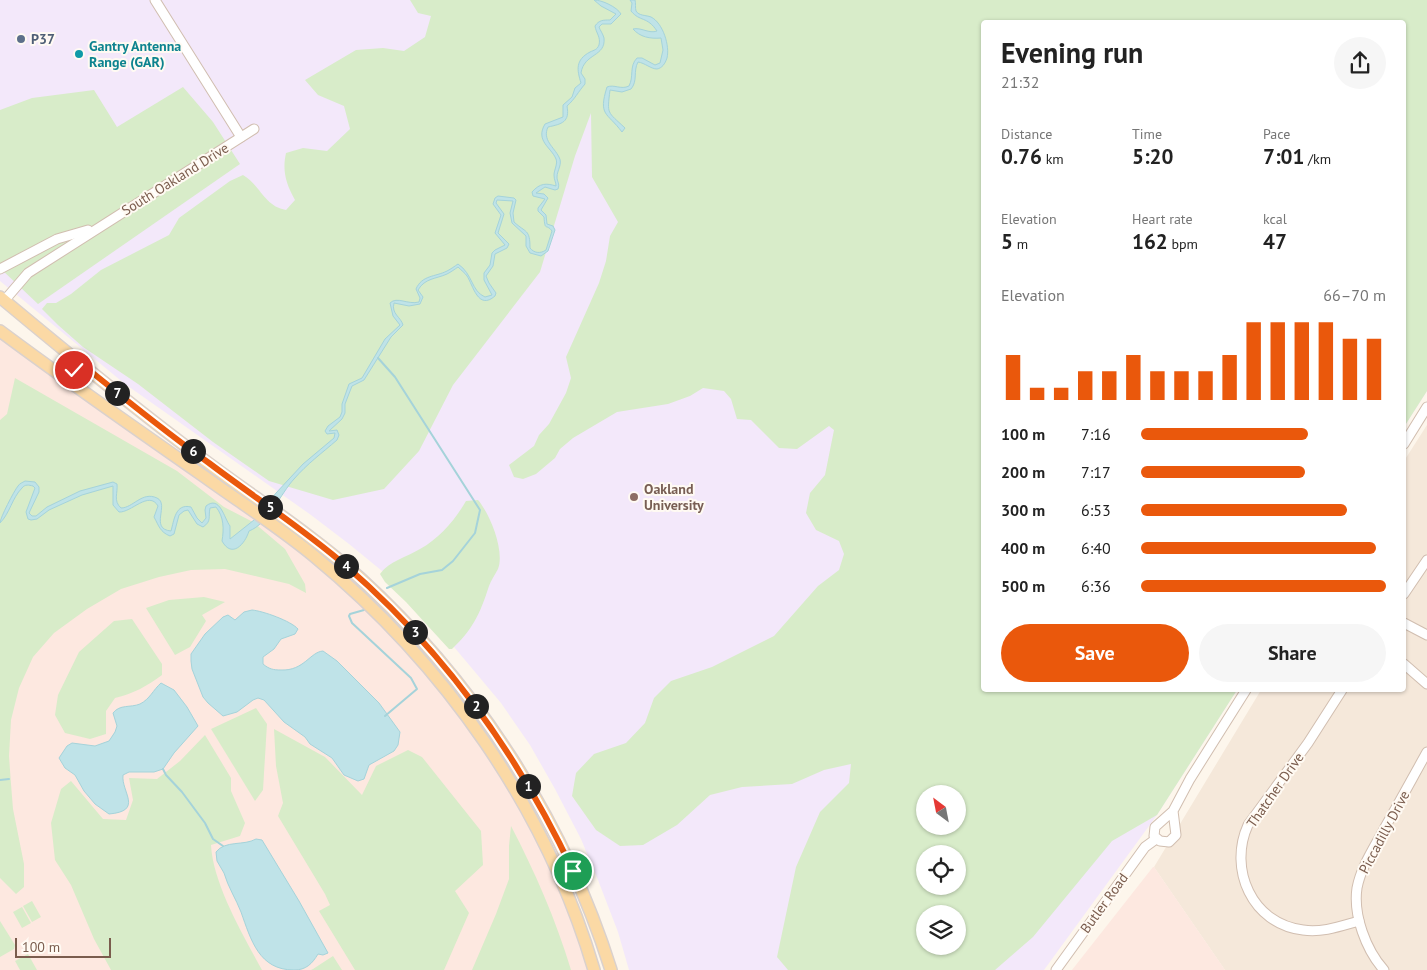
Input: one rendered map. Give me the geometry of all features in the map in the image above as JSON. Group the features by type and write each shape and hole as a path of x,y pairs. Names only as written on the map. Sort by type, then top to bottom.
{"main road":[{"path":"1,298 158,425 287,519 344,564 386,603 439,660 477,708 513,761 552,828 585,899 611,970"},
{"path":"0,331 279,529 337,576 381,616 420,658 464,713 508,778 536,828 564,888 594,970"},
{"path":"60,374 74,370 78,361"}],"street":[{"path":"155,0 241,137"},
{"name":"South Oakland Drive","path":"1,298 28,273 254,129"},
{"name":"South Oakland Drive","path":"0,269 57,239 96,228"},
{"path":"1406,441 1427,407"},
{"path":"1406,591 1427,560"},
{"path":"1406,624 1427,635"},
{"path":"1406,666 1427,684"},
{"name":"Butler Road","path":"1156,839 1155,827 1173,811 1190,779 1245,692"},
{"name":"Thatcher Drive","path":"1341,692 1308,742 1248,825 1243,840 1240,860 1242,876 1251,896 1260,908 1277,922 1293,928 1312,931 1334,928 1359,920"},
{"name":"Piccadilly Drive","path":"1384,970 1373,956 1359,920 1356,895 1363,870 1427,752"},
{"name":"Butler Road","path":"1156,839 1169,842 1176,835 1173,811"},
{"name":"Butler Road","path":"1056,970 1145,847 1156,839"}],"shaded area":[{"name":"Oakland University","path":"0,0 1427,0 1427,391 1406,424 1406,20 981,20 981,692 1236,692 1157,815 1044,970 629,970 618,932 581,839 530,745 501,703 439,629 387,575 311,515 125,384 0,281"},
{"path":"0,338 274,531 350,593 424,669 491,758 538,840 561,892 590,970 0,970"},
{"path":"1427,425 1427,970 1225,970 1154,867 1260,692 1406,692 1406,458"},
{"path":"1153,867 1225,970 1072,970"}],"green space":[{"name":"Oakland University","path":"410,0 1427,0 1427,391 1406,424 1406,20 981,20 981,692 1236,692 1157,815 1112,841 1033,937 995,970 788,970 777,957 796,867 820,812 849,783 851,764 824,770 792,784 742,787 710,795 677,825 643,845 620,846 596,830 572,796 576,773 594,754 626,743 645,723 654,698 671,681 712,667 774,636 818,586 839,570 844,554 839,541 816,530 806,513 810,493 825,475 834,430 829,426 797,449 779,448 751,420 737,419 731,399 724,391 703,388 690,396 668,404 617,412 573,438 560,449 555,458 536,474 523,479 514,477 509,465 534,446 566,393 571,378 566,357 599,283 606,261 610,236 618,222 592,177 591,113 575,156 540,272 453,385 419,451 384,489 333,500 269,481 213,442 138,384 83,347 42,309 47,303 56,303 71,294 101,270 169,235 179,218 230,181 243,175 273,205 286,210 295,200 286,177 284,166 286,153 303,148 327,151 350,129 344,106 318,95 305,80 356,50 383,48 404,51 425,37 431,16 418,13"},
{"path":"183,87 213,122 240,164 38,304 0,268 0,110 32,98 94,90 117,127"},
{"path":"15,378 177,471 224,507 253,522 285,549 305,584 306,593 289,584 225,569 191,570 159,577 121,589 87,609 54,633 33,657 19,688 11,720 9,756 13,809 24,864 24,887 16,894 0,878 0,420 7,414"},
{"path":"478,500 483,506 495,533 500,561 475,620 459,642 452,649 449,649 385,582 380,574 393,562 434,540 452,522 466,501"},
{"path":"204,597 225,602 202,615 206,621 190,647 175,655 146,608 169,600"},
{"path":"132,619 162,664 162,675 140,689 115,698 106,711 106,734 90,739 65,733 55,715 58,695 79,652 114,621"},
{"path":"256,708 267,724 263,790 255,801 211,729"},
{"path":"274,729 325,757 362,795 376,766 408,750 422,757 481,831 483,865 455,891 469,913 444,970 355,970 319,911 330,905 325,894 278,816 283,803 276,766"},
{"path":"205,735 231,778 231,791 245,823 240,836 211,845 213,860 230,909 262,970 111,970 94,939 71,885 55,860 51,823 61,789 71,781 103,819 126,820 133,800 129,778 157,779 180,761"},
{"path":"511,826 544,896 571,970 472,970 509,879"},
{"path":"32,901 41,917 32,922 23,906"},
{"path":"22,907 31,923 22,928 13,912"},
{"path":"0,921 15,945 14,949 0,957"},
{"path":"28,954 37,970 20,970 15,961"},
{"path":"333,956 342,970 311,970 313,969"}],"water":[{"path":"594,0 609,4 621,14 611,24 602,24 599,27 604,38 604,44 602,49 590,58 583,67 581,73 585,79 585,84 567,106 566,119 561,123 548,127 546,136 560,162 557,177 559,185 558,189 545,187 536,193 544,194 548,198 541,210 546,215 547,224 553,226 555,230 548,251 541,256 530,253 526,246 526,236 512,223 510,213 513,201 497,200 496,203 504,214 498,233 509,244 507,248 495,254 493,266 486,276 496,293 495,296 489,300 480,299 467,276 458,267 447,274 424,283 418,290 423,297 420,304 409,306 394,303 395,313 403,325 391,337 364,380 352,386 342,419 329,431 337,430 339,435 337,440 309,463 289,485 262,522 249,531 238,548 230,549 222,541 223,523 216,507 210,508 209,521 203,527 197,524 188,510 184,511 179,515 174,534 170,536 162,531 154,517 158,506 150,500 119,512 113,505 113,486 82,495 49,510 37,519 31,520 28,519 26,512 35,488 26,485 19,492 0,523 16,489 25,481 35,482 39,487 39,492 29,513 32,516 36,516 47,507 80,491 113,482 117,484 116,500 121,508 142,498 152,496 157,498 162,505 161,526 171,531 178,510 186,506 191,507 202,523 206,518 206,506 211,503 218,505 230,526 230,539 254,520 303,464 334,438 335,433 327,434 325,431 328,426 340,417 349,384 362,378 385,339 400,325 393,316 390,303 396,300 419,302 420,298 416,289 422,281 447,271 458,264 467,273 480,294 485,297 492,295 484,280 484,273 490,265 492,253 505,245 495,233 501,215 493,204 495,198 498,196 514,198 516,200 513,213 514,222 528,234 532,250 539,252 546,250 552,231 545,226 544,217 538,211 538,208 545,199 533,196 532,192 543,184 556,186 554,175 556,161 543,139 542,130 545,124 563,117 563,105 572,97 575,88 581,83 578,66 585,55 596,49 599,45 599,37 595,26 601,21 610,20 616,14"},
{"path":"630,0 635,0 637,13 651,17 659,24 665,35 668,53 662,67 657,69 638,62 631,89 622,92 610,90 609,109 612,115 625,128 622,132 608,117 604,109 603,103 607,87 629,86 633,64 637,58 642,58 655,65 660,63 663,50 661,38 646,37 633,29 657,31 650,23 637,17 631,11 632,3"},
{"path":"252,610 277,617 298,629 295,634 281,639 274,649 263,657 263,664 273,669 289,670 301,665 318,652 323,651 337,661 379,703 400,732 398,745 394,751 369,765 364,779 358,781 344,775 332,758 310,744 305,737 284,722 264,700 258,698 237,712 223,716 203,697 192,669 191,654 205,634 223,617 228,615 235,620 244,612"},
{"path":"161,683 174,690 198,726 174,753 163,769 154,772 129,772 123,775 128,805 126,809 120,812 109,814 95,804 84,791 75,775 65,768 59,758 67,746 72,743 95,746 109,741 117,726 113,713 119,708 140,704"},
{"path":"256,839 262,840 328,953 318,954 305,968 294,970 282,969 272,965 258,952 217,861 216,852 220,848 229,844"}],"waterway":[{"path":"378,358 395,377 480,510 475,533 453,561 442,570 420,574 387,588"},
{"path":"364,610 350,614 352,623 411,678 417,689 385,716"},
{"path":"163,769 205,823 213,839 223,846"},
{"path":"0,780 9,779"}],"place":[{"name":"P37","path":"21,39"},
{"name":"Gantry Antenna Range (GAR)","path":"79,54"},
{"name":"Oakland University","path":"634,497"}],"route":[{"path":"74,370 78,361 177,440 317,542 362,580 412,630 454,678 501,743 552,828 573,871"}]}
